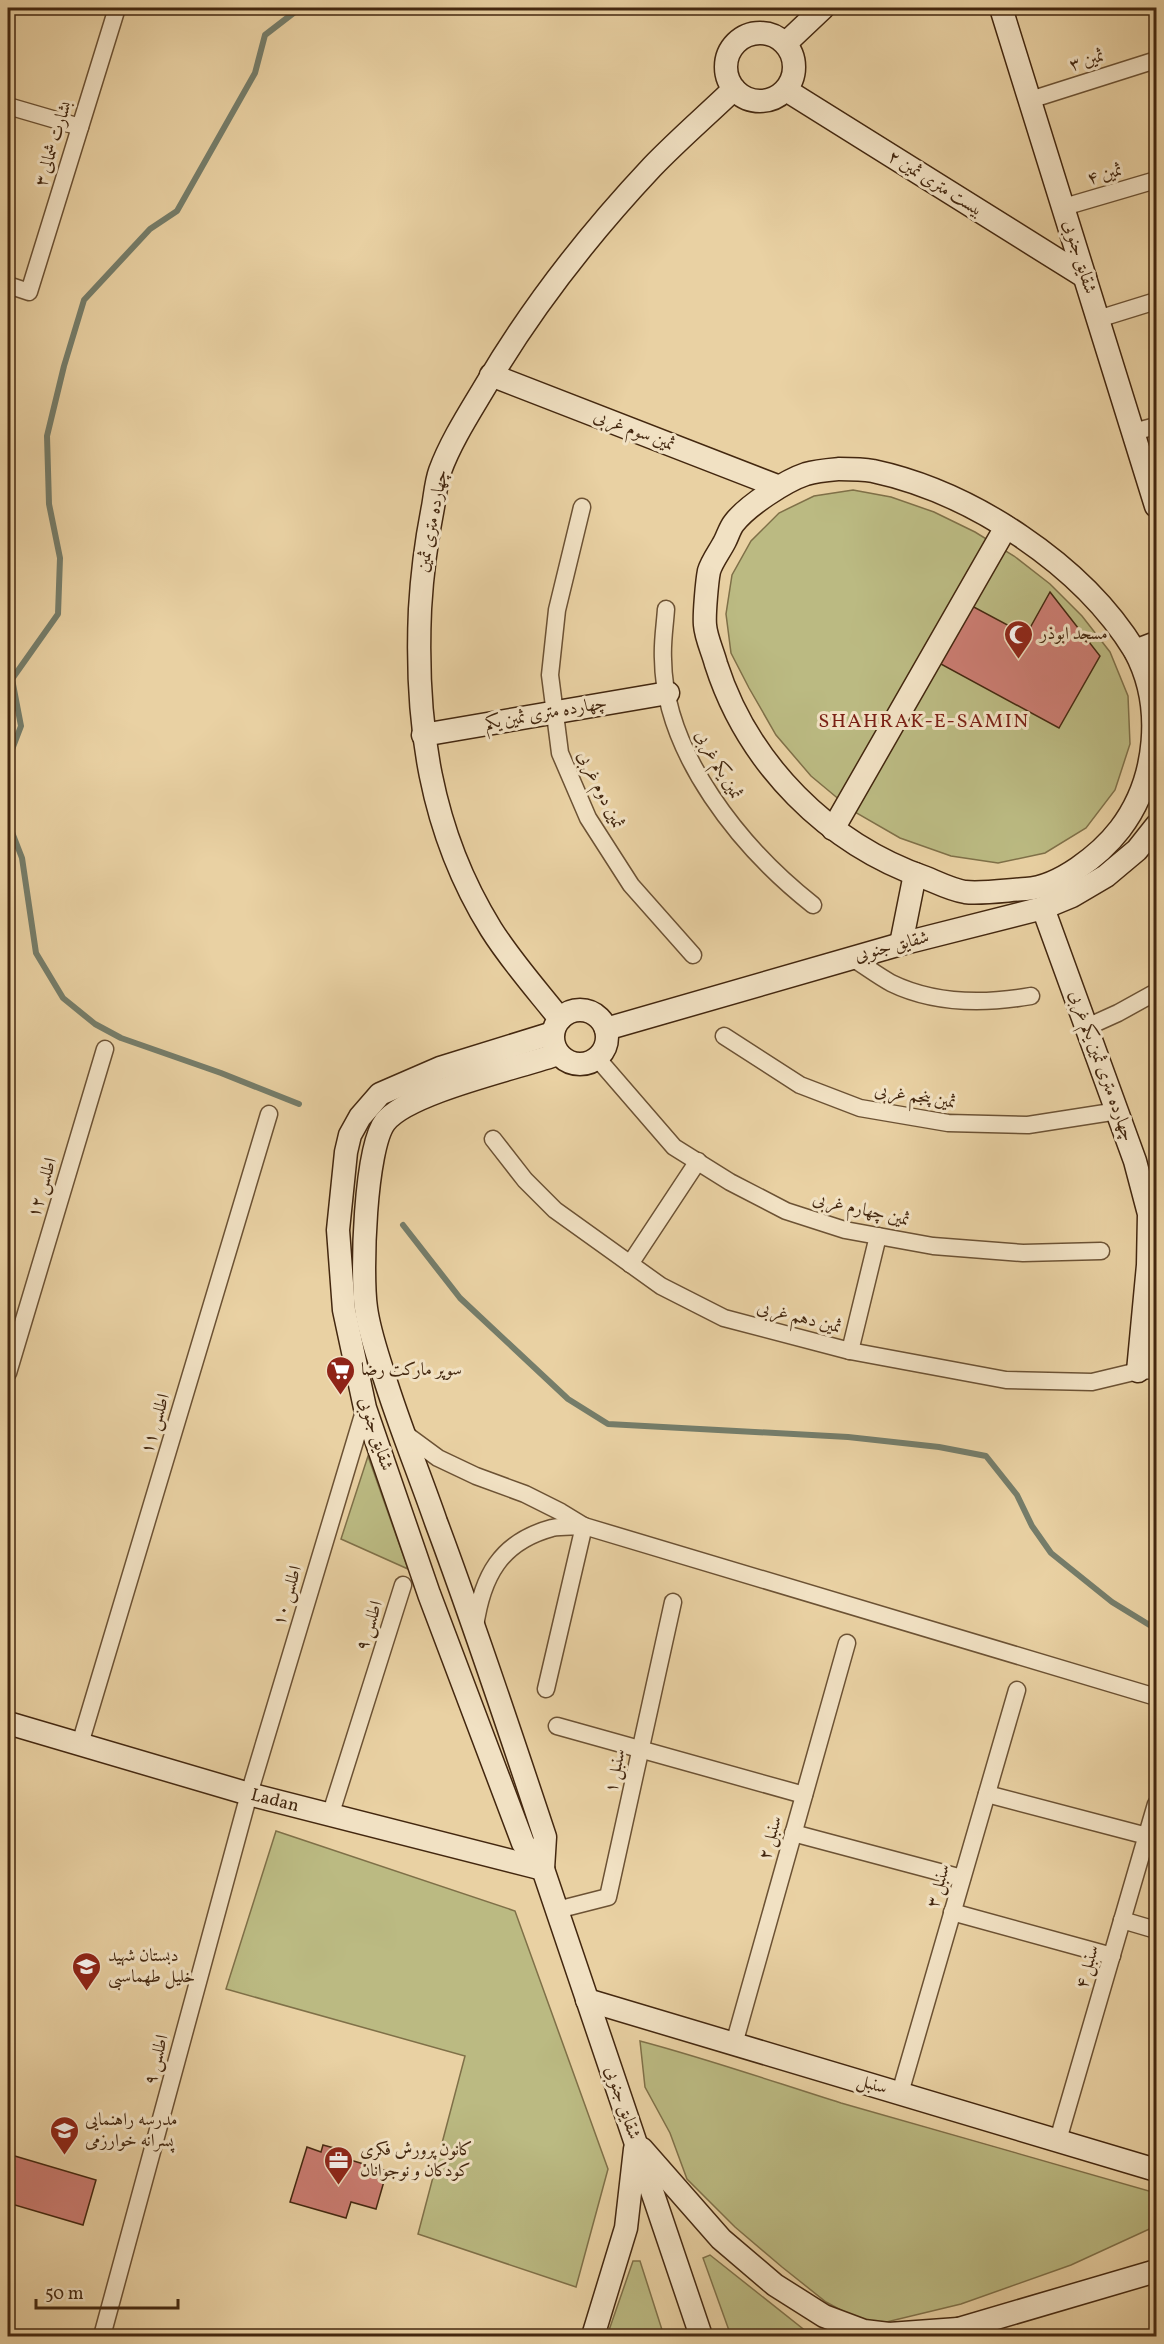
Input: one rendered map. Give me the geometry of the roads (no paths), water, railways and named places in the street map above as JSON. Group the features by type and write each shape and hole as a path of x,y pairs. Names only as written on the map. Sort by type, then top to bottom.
{"street":[{"name":"بشارت شمالی ۳","path":"8,285 29,292 117,8"},
{"path":"786,43 823,8"},
{"name":"شقایق جنوبی","path":"1001,8 1156,506"},
{"path":"760,33 771,34 786,43 794,59 795,70 786,90 766,101 755,101 744,98 734,89 726,72 726,60 738,41 748,35 760,33"},
{"name":"ثمین ۳","path":"1030,100 1156,60"},
{"name":"چهارده متری ثمین","path":"557,1035 491,930 468,887 449,845 433,794 423,735 418,660 424,553 440,472 464,421 532,313 616,208 653,166 734,89"},
{"name":"بیست متری ثمین ۲","path":"786,90 1085,277"},
{"path":"8,106 80,128"},
{"name":"ثمین ۴","path":"1064,207 1156,180"},
{"path":"1098,319 1156,301"},
{"name":"ثمین سوم غربی","path":"491,375 777,486"},
{"path":"1134,432 1156,426"},
{"path":"839,469 871,471 942,494 1006,527 1050,558 1082,586 1135,651 1147,676 1155,716 1153,756 1141,795 1129,817 1096,854 1077,869 1031,889 965,892 872,855 833,829 797,798 766,762 741,722 721,679 705,626 709,571 735,522 777,486 807,474 839,469"},
{"name":"ثمین دوم غربی","path":"582,507 557,610 550,675 560,753 588,818 631,885 693,955"},
{"path":"833,829 1006,527"},
{"name":"ثمین یکم غربی","path":"666,609 662,660 678,733 718,807 752,849 783,882 813,905"},
{"path":"1135,651 1156,643"},
{"name":"چهارده متری ثمین یکم","path":"423,735 668,693"},
{"name":"شقایق جنوبی","path":"606,1029 901,944 1043,908 1072,896 1106,876 1137,850 1156,826"},
{"path":"901,944 915,874"},
{"name":"چهارده متری ثمین یکم غربی","path":"1043,908 1118,1111 1135,1161 1149,1215 1147,1370"},
{"path":"852,958 892,983 933,997 972,1001 1009,1000 1031,996"},
{"path":"1087,1026 1118,1013 1156,992"},
{"path":"585,1011 596,1016 606,1029 606,1045 597,1058 587,1064 566,1061 557,1035 572,1012 585,1011"},
{"name":"شقایق جنوبی","path":"557,1035 440,1068 380,1094 360,1117 350,1135 346,1152 338,1230 344,1310 365,1408 429,1594 519,1833 543,1869 702,2337"},
{"name":"شقایق جنوبی","path":"543,1869 546,1837 371,1336 366,1306 364,1253 369,1180 380,1130 386,1120 417,1100 557,1035"},
{"name":"ثمین پنجم غربی","path":"724,1036 800,1085 860,1108 948,1124 1028,1125 1118,1111"},
{"name":"اطلس ۱۲","path":"8,1373 105,1048"},
{"name":"ثمین چهارم غربی","path":"597,1058 674,1146 786,1211 845,1230 933,1246 1023,1252 1101,1251"},
{"name":"اطلس ۱۱","path":"80,1744 269,1114"},
{"name":"ثمین دهم غربی","path":"493,1139 525,1180 555,1210 661,1286 724,1318 850,1351 1005,1380 1092,1382 1147,1370"},
{"path":"630,1264 698,1161"},
{"path":"850,1351 878,1236"},
{"name":"اطلس ۱۰","path":"249,1794 365,1408"},
{"path":"404,1432 438,1458 476,1476 525,1494 584,1526 1156,1697"},
{"path":"475,1630 479,1601 487,1578 502,1556 528,1538 553,1528 584,1526"},
{"path":"546,1689 584,1526"},
{"name":"اطلس ۹","path":"330,1816 403,1585"},
{"name":"سنبل ۱","path":"556,1910 608,1897 673,1602"},
{"name":"سنبل ۲","path":"734,2044 847,1643"},
{"name":"سنبل ۳","path":"900,2093 1017,1689"},
{"name":"Ladan","path":"8,1724 330,1816 543,1869"},
{"path":"558,1726 804,1795"},
{"name":"اطلس ۹","path":"102,2337 249,1794"},
{"path":"987,1794 1147,1836"},
{"name":"سنبل ۴","path":"1058,2140 1156,1804"},
{"path":"793,1833 962,1878"},
{"path":"952,1912 1112,1956"},
{"path":"1122,1920 1156,1930"},
{"name":"سنبل","path":"587,2000 1156,2170"},
{"path":"635,2142 721,2239 775,2285 824,2316 864,2331 889,2334 958,2329"},
{"path":"593,2337 626,2228 635,2142"},
{"path":"933,2337 1156,2271"}],"waterway":[{"path":"8,760 21,726 12,679 58,614 60,558 49,504 47,436 64,366 84,300 150,229 177,211 255,73 265,35 300,8"},
{"path":"8,822 22,858 36,953 63,998 95,1024 121,1038 221,1073 299,1104"},
{"path":"403,1225 460,1298 568,1399 608,1424 848,1437 939,1447 986,1456 1017,1495 1032,1526 1051,1553 1112,1602 1156,1629"}],"place":[{"name":"مسجد ابوذر","path":"1019,660"},
{"name":"سوپر مارکت رضا","path":"340,1396"},
{"name":"دبستان شهید خلیل طهماسبی","path":"87,1992"},
{"name":"مدرسه راهنمایی پسرانه خوارزمی","path":"64,2156"},
{"name":"کانون پرورش فکری کودکان و نوجوانان","path":"339,2186"}],"district":[{"name":"SHAHRAK-E-SAMIN","path":"924,722"}]}
